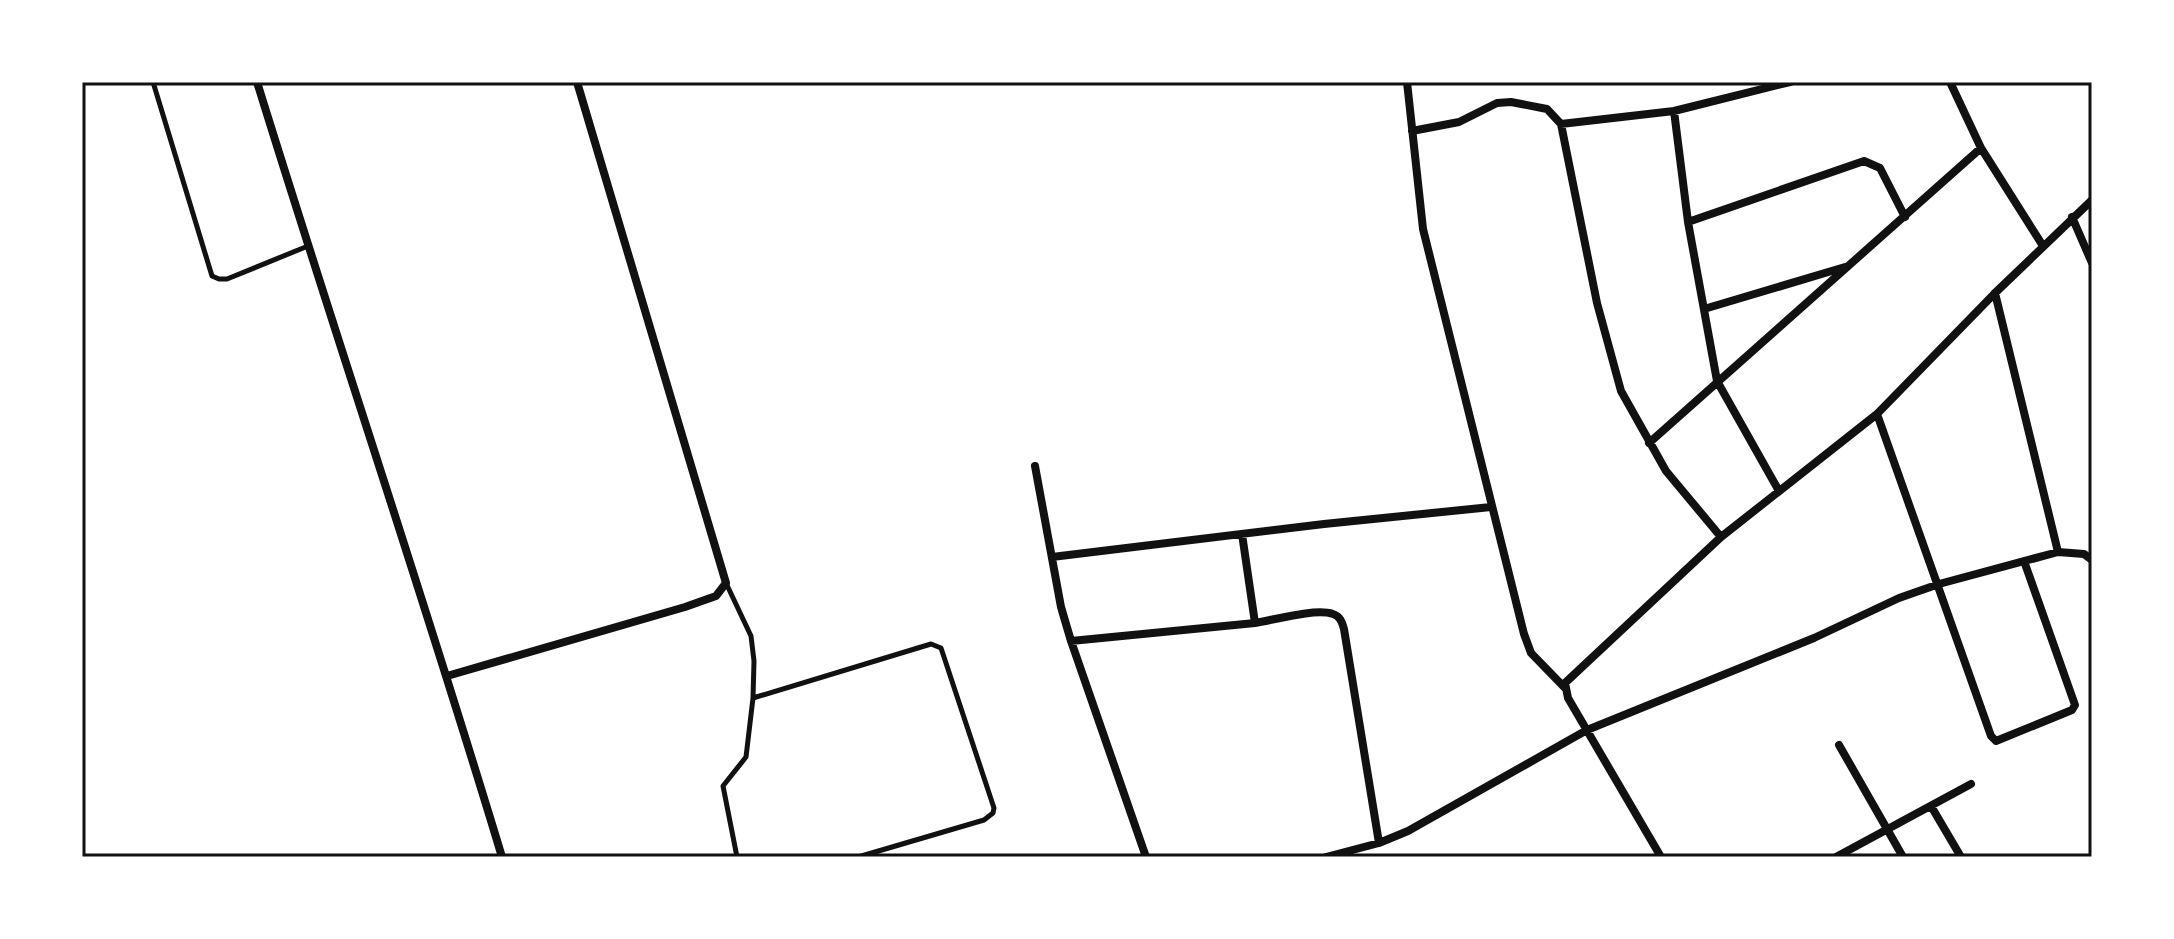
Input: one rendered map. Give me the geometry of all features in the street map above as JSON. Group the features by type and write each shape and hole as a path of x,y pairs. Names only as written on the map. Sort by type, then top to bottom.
{"street":[{"path":"257,82 502,857"},
{"path":"447,676 685,607 716,596 726,583 577,82"},
{"path":"1407,82 1423,229 1524,634 1531,653 1565,688 1661,857"},
{"path":"1561,124 1674,111 1790,82"},
{"path":"1950,82 1981,148 2043,246"},
{"path":"1412,131 1459,122 1497,103 1511,102 1547,109 1561,124 1597,303 1621,391 1666,471 1721,537"},
{"path":"1674,111 1688,222 1717,381 1779,491"},
{"path":"1649,443 1981,148"},
{"path":"1688,222 1864,161 1880,168 1905,217"},
{"path":"1565,688 1568,679 1721,537 1877,414 1995,293 2092,200"},
{"path":"2072,217 2092,263"},
{"path":"1704,309 1849,266"},
{"path":"1995,293 2058,552"},
{"path":"1877,414 1991,736 2000,741 2072,710 2075,705 2024,561"},
{"path":"1035,466 1061,607 1146,857"},
{"path":"1052,557 1491,507"},
{"path":"1242,534 1255,623"},
{"path":"1326,857 1379,843 1408,831 1587,730 1814,638 1899,598 2058,552 2084,554 2092,560"},
{"path":"1071,641 1255,623 1319,613 1333,614 1340,619 1344,629 1379,843"},
{"path":"1839,745 1903,857"},
{"path":"1836,857 1971,784"},
{"path":"1931,806 1961,857"}],"lane":[{"path":"153,82 212,276 227,279 308,246"},
{"path":"726,583 751,636 754,661 746,757 723,786 737,857"},
{"path":"753,698 931,644 941,648 994,808 993,813 984,820 858,857"}]}
